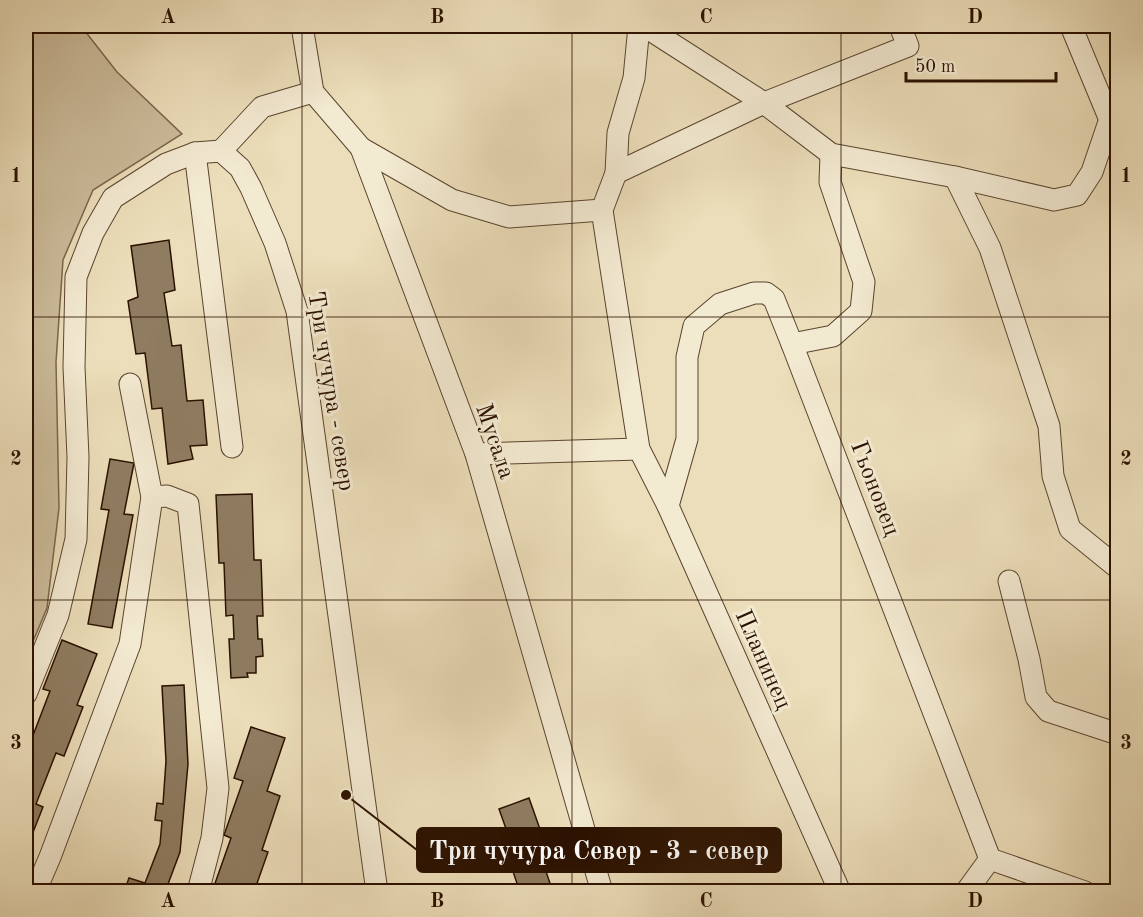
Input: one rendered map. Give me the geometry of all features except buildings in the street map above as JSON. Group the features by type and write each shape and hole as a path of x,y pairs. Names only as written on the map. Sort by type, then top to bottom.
{"street":[{"path":"26,694 58,615 76,538 78,457 74,367 76,277 93,233 113,198 166,165 195,153 221,151 262,107 313,92 302,26"},
{"path":"361,148 452,200 509,217 603,210 616,173 618,132 634,78 641,26 669,34 831,154 955,177 1054,200 1077,195 1092,172 1114,129 1071,26"},
{"path":"616,173 764,103 908,46 900,26"},
{"name":"Мусала","path":"313,92 361,148 476,454 602,891"},
{"name":"Три чучура - север","path":"221,151 240,168 251,188 275,243 297,311 377,891"},
{"path":"195,153 232,447"},
{"path":"792,344 833,336 861,311 864,282 830,182 831,154"},
{"path":"955,177 990,248 1049,426 1053,476 1070,529 1118,568"},
{"name":"Планинец","path":"603,210 639,449 668,506 840,891"},
{"name":"Гьоновец","path":"668,506 687,439 687,357 694,326 720,304 754,293 766,293 774,299 792,344 990,860"},
{"path":"35,891 130,644 152,497 130,384"},
{"path":"476,454 639,449"},
{"path":"152,497 167,496 188,504 192,537 218,788 212,838 198,891"},
{"path":"1009,581 1036,697 1048,711 1118,734"},
{"path":"966,891 990,860 1085,891"}],"shaded area":[{"path":"26,26 81,26 117,72 182,134 93,190 63,260 56,362 59,508 47,608 26,658"}],"place":[{"name":"Три чучура Север - 3 - север","path":"346,795"}]}
